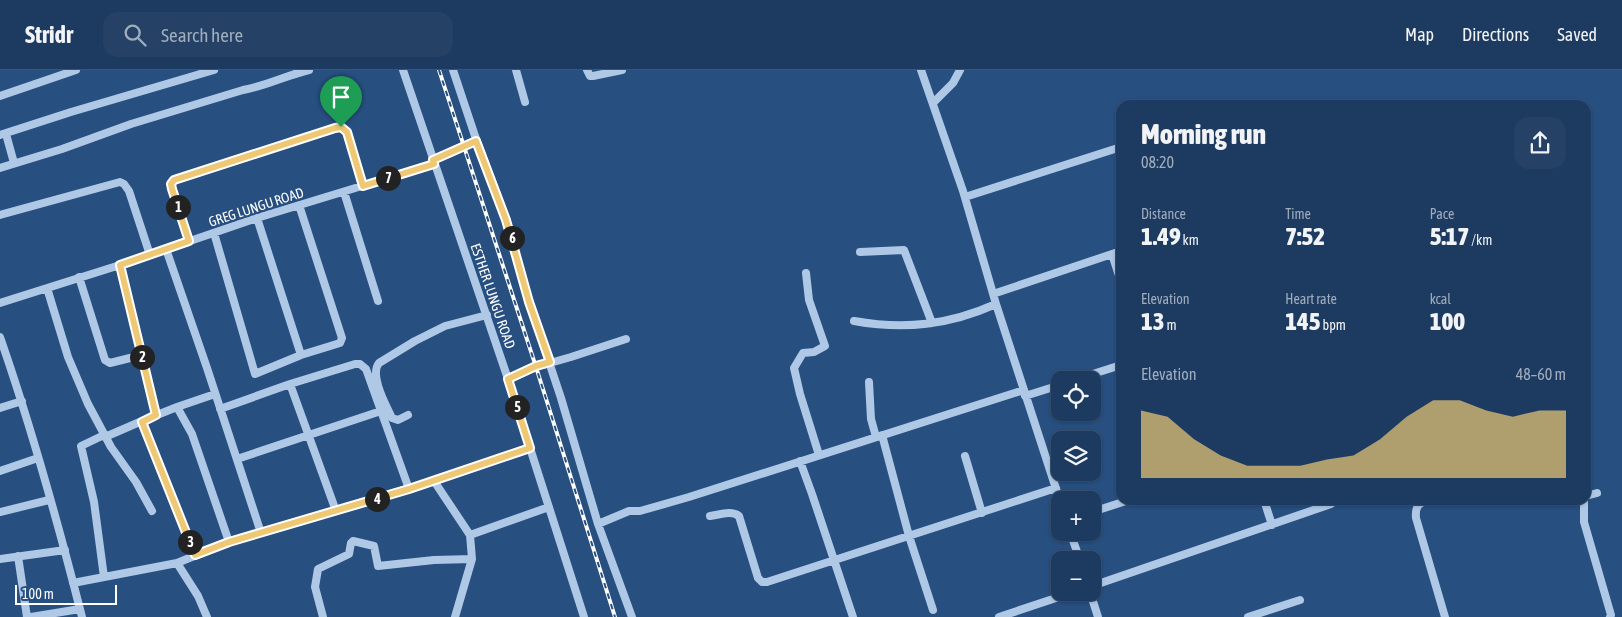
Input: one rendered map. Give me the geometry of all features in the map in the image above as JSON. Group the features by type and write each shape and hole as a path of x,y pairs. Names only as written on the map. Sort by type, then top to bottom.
{"street":[{"path":"0,96 76,70"},
{"path":"14,163 3,134 214,70"},
{"path":"0,168 62,149 131,124 243,90 256,88 282,77 310,70"},
{"name":"ESTHER LUNGU ROAD","path":"403,70 487,315 584,617"},
{"path":"453,70 476,141 503,210 529,302 550,362 598,524 632,617"},
{"path":"516,70 525,102"},
{"path":"586,70 593,76 622,70"},
{"path":"921,70 965,198 996,304 1057,491"},
{"path":"933,103 953,83 960,70"},
{"path":"189,241 172,189 171,184 174,180 335,128 341,127 347,132 363,186"},
{"name":"GREG LUNGU ROAD","path":"0,303 214,234 257,218 363,186 434,161 476,141"},
{"path":"965,198 1116,149"},
{"path":"0,215 120,182 129,191 150,255"},
{"path":"344,192 378,301"},
{"path":"214,234 255,374 301,355 340,343 342,338 299,205"},
{"path":"257,218 301,355"},
{"path":"166,249 261,533"},
{"path":"860,252 904,250 932,323"},
{"path":"993,294 1116,253"},
{"path":"1112,254 1116,266"},
{"path":"120,265 156,415"},
{"path":"806,273 809,300 825,346 814,352 803,354 794,368 819,455"},
{"path":"79,277 105,360 110,363 142,355"},
{"path":"47,288 68,357 88,404 121,463 136,482 152,511"},
{"path":"854,321 891,326 951,321 996,304"},
{"path":"408,415 398,420 392,418 375,375 376,366 415,341 445,326 487,315"},
{"path":"0,337 22,401 81,613 31,617"},
{"path":"508,379 536,366 571,358 626,339"},
{"path":"220,409 290,384 360,364 366,369 409,489"},
{"path":"1101,371 1116,367"},
{"path":"869,382 871,419 879,436 933,610"},
{"path":"290,384 336,511"},
{"path":"598,524 629,511 640,511 879,436 1051,386"},
{"path":"104,577 94,502 81,446 191,401 215,394"},
{"path":"0,408 22,401"},
{"path":"177,407 192,434 229,542"},
{"path":"237,459 381,411"},
{"path":"142,422 195,555"},
{"path":"73,583 177,563 229,542 409,489 530,448"},
{"path":"965,456 982,513"},
{"path":"0,471 38,458"},
{"path":"800,461 852,617"},
{"path":"434,481 470,535 472,559 455,617"},
{"path":"710,516 735,513 739,516 758,578 762,582 767,582 834,562 1056,488"},
{"path":"1591,495 1598,493"},
{"path":"0,512 49,500"},
{"path":"1101,509 1116,504"},
{"path":"1266,505 1272,525"},
{"path":"1101,583 1328,505"},
{"path":"1418,505 1416,518 1445,617"},
{"path":"1584,505 1584,522 1610,617"},
{"path":"470,535 549,506"},
{"path":"323,617 315,587 318,569 349,554 353,541 374,546 378,566 434,560 472,559"},
{"path":"0,559 65,550"},
{"path":"18,556 27,617"},
{"path":"177,563 198,596 206,617"},
{"path":"999,617 1051,600"},
{"path":"1248,617 1300,600"},
{"path":"1093,601 1098,617"}],"railway":[{"path":"439,70 615,617"}],"route":[{"path":"341,127 347,132 363,186 434,164 433,160 476,141 500,201 529,302 550,362 536,366 508,379 530,448 409,489 229,542 195,555 142,422 156,415 120,265 189,241 172,189 171,184 174,180 341,127"}]}
